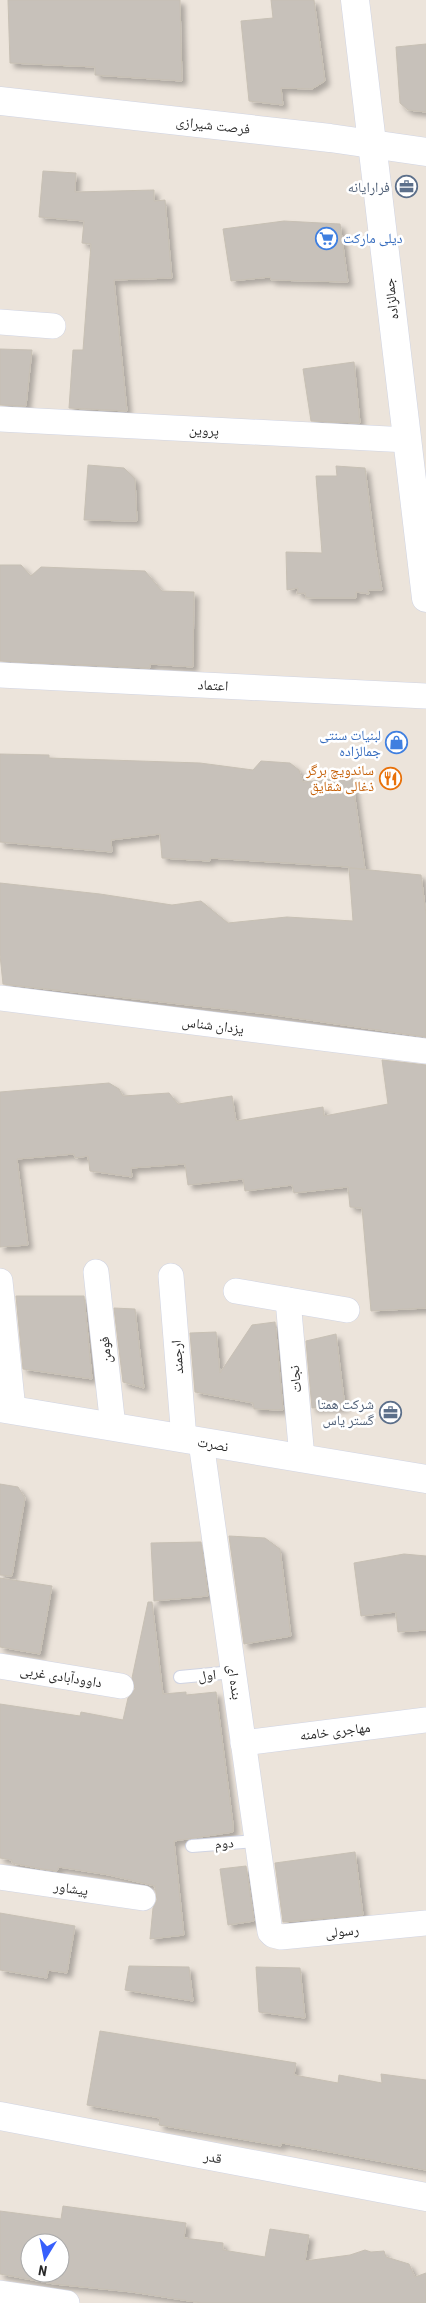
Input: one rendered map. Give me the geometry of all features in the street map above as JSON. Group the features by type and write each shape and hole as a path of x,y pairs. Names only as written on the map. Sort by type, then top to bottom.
{"main road":[{"name":"جمالزاده","path":"356,0 426,598"},
{"name":"فرصت شیرازی","path":"0,101 426,152"},
{"name":"نصرت","path":"7,1409 426,1479"},
{"name":"قدر","path":"0,2116 426,2197"}],"street":[{"path":"0,322 53,326"},
{"name":"پروین","path":"0,419 408,440"},
{"name":"اعتماد","path":"0,675 426,696"},
{"name":"یزدان شناس","path":"0,998 426,1051"},
{"name":"فومن","path":"96,1272 114,1427"},
{"name":"ارجمند","path":"171,1276 192,1440"},
{"path":"0,1281 7,1409"},
{"path":"236,1292 347,1310"},
{"name":"نجات","path":"288,1300 302,1458"},
{"name":"بنده ای","path":"192,1440 233,1672 268,1922"},
{"name":"داوودآبادی غربی","path":"0,1666 121,1686"},
{"name":"مهاجری خامنه","path":"243,1743 426,1720"},
{"name":"پیشاور","path":"0,1877 143,1898"},
{"name":"رسولی","path":"268,1922 273,1935 282,1937 426,1923"},
{"path":"0,2293 67,2303"}],"lane":[{"name":"اول","path":"180,1677 233,1672"},
{"name":"دوم","path":"192,1846 257,1840"}],"building":[{"path":"8,0 180,0 182,81 95,75 95,67 10,63"},
{"path":"271,0 314,0 325,81 312,89 281,88 283,105 249,101 241,21 273,18"},
{"path":"426,44 426,112 408,110 400,103 396,47"},
{"path":"43,171 76,173 75,192 154,190 154,201 165,200 172,278 114,280 127,411 69,408 73,350 83,350 91,244 82,243 84,221 39,217"},
{"path":"284,221 340,224 348,282 271,280 270,277 231,281 223,229"},
{"path":"0,349 32,350 26,406 0,405"},
{"path":"354,362 360,423 311,421 303,369"},
{"path":"88,465 124,468 135,479 137,521 84,520"},
{"path":"336,466 365,468 382,590 368,590 369,594 356,592 356,598 306,598 305,593 297,594 298,588 287,590 286,552 322,553 316,476 337,476"},
{"path":"0,565 21,565 31,576 41,567 145,571 162,591 194,592 193,667 150,664 150,668 0,661"},
{"path":"0,754 49,755 49,758 200,763 253,770 261,761 290,763 299,770 303,782 352,777 365,869 350,868 421,875 426,914 426,1037 268,1014 3,984 0,955 0,883 100,894 172,905 201,901 228,923 287,917 353,921 349,867 210,858 210,861 162,858 160,834 111,840 112,852 0,842"},
{"path":"382,1060 426,1065 426,1308 371,1311 362,1208 350,1207 348,1187 294,1193 292,1185 245,1191 243,1179 188,1185 185,1164 131,1168 132,1177 90,1171 88,1156 75,1158 74,1154 17,1159 28,1245 0,1247 0,1092 109,1083 119,1089 123,1096 169,1093 178,1104 232,1096 236,1121 323,1107 324,1116 388,1104"},
{"path":"16,1296 84,1296 92,1379 23,1369"},
{"path":"114,1308 135,1309 144,1388 123,1382"},
{"path":"275,1322 283,1410 254,1409 253,1403 195,1392 190,1333 216,1332 220,1373 252,1325"},
{"path":"336,1334 345,1407 312,1408 306,1341"},
{"path":"0,1484 18,1487 25,1498 12,1576 0,1575"},
{"path":"229,1536 265,1538 280,1549 291,1636 244,1644"},
{"path":"201,1542 208,1596 154,1601 151,1543"},
{"path":"404,1554 426,1556 426,1630 398,1632 396,1612 361,1616 354,1563"},
{"path":"0,1578 52,1586 40,1654 0,1647"},
{"path":"148,1602 152,1602 163,1694 186,1692 186,1695 216,1692 233,1824 233,1832 174,1841 184,1935 150,1939 153,1908 157,1900 155,1886 109,1875 59,1867 57,1871 42,1869 12,1863 12,1860 0,1858 0,1704 80,1716 81,1712 123,1720 128,1698 135,1689 132,1678"},
{"path":"355,1852 363,1915 283,1922 275,1863"},
{"path":"246,1866 254,1921 228,1925 220,1869"},
{"path":"0,1913 75,1926 67,1973 48,1970 47,1978 0,1970"},
{"path":"129,1966 189,1967 193,2001 125,1990"},
{"path":"256,1967 300,1968 305,2018 259,2012"},
{"path":"100,2031 296,2063 294,2075 338,2083 339,2075 382,2083 381,2074 426,2080 426,2170 282,2143 281,2146 159,2125 160,2118 87,2105"},
{"path":"63,2206 186,2223 184,2238 223,2243 223,2250 265,2257 270,2229 309,2235 305,2261 350,2255 365,2250 371,2252 384,2251 386,2257 409,2264 415,2277 426,2273 426,2303 202,2303 132,2292 49,2283 70,2283 70,2233 20,2233 20,2278 0,2274 0,2211 61,2219"}],"place":[{"name":"فرارایانه","path":"406,187"},
{"name":"دیلی مارکت","path":"327,238"},
{"name":"لبنیات سنتی جمالزاده","path":"397,743"},
{"name":"ساندویچ برگر ذغالی شقایق","path":"390,778"},
{"name":"شرکت همتا گستر یاس","path":"390,1412"}]}
